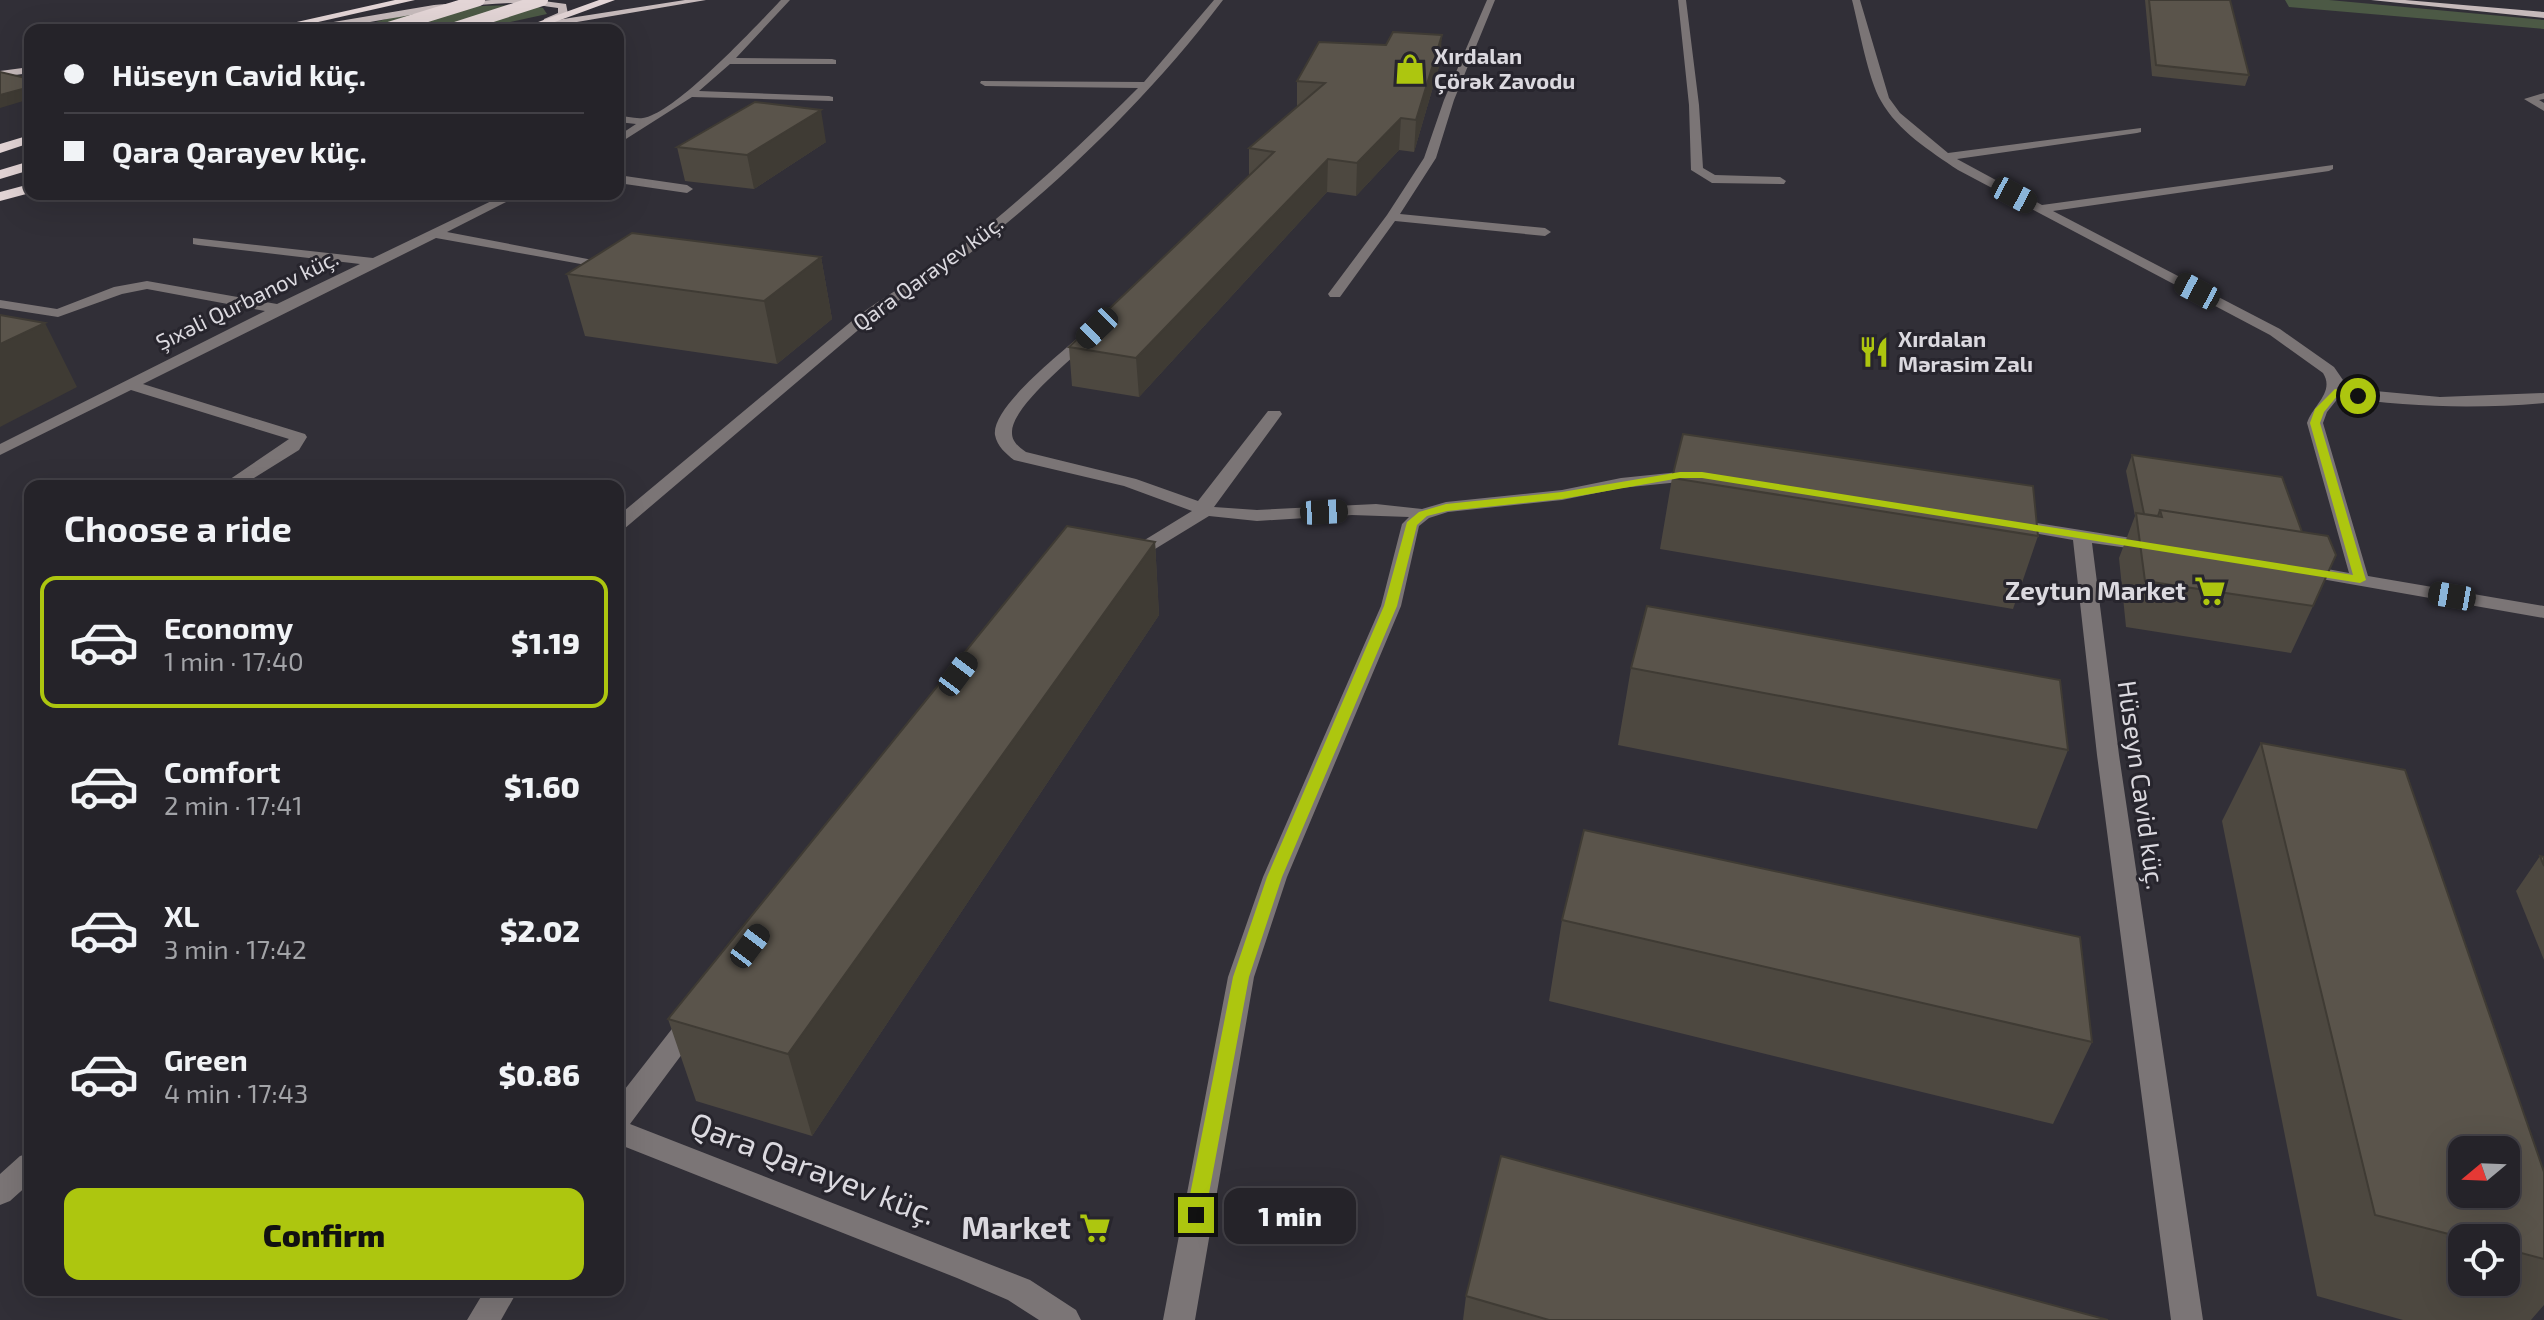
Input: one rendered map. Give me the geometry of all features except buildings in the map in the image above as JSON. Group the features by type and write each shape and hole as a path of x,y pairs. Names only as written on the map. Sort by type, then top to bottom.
{"highway":[{"path":"296,24 410,0"},
{"path":"351,24 429,0"},
{"path":"401,24 479,0"},
{"path":"468,24 542,0"},
{"path":"539,24 610,0"},
{"path":"0,149 24,141"},
{"path":"0,175 24,167"},
{"path":"0,197 24,190"}],"main road":[{"path":"328,24 520,0"},
{"path":"552,24 702,0"},
{"path":"2375,0 2544,15"},
{"path":"2452,0 2544,8"},
{"path":"502,1 535,1 563,6 563,14 537,24"},
{"path":"0,77 24,75"}],"street":[{"path":"624,137 690,94 728,61 786,0"},
{"name":"Qara Qarayev küç.","path":"624,520 858,323 993,229 1077,156 1149,85 1219,0"},
{"path":"1335,294 1392,217 1430,158 1449,100 1491,0"},
{"path":"1682,0 1694,105 1697,170 1712,179 1780,181"},
{"path":"1856,0 1884,98 1896,115 1945,157 2275,332 2329,370 2335,380 2335,392 2319,411 2315,423 2360,580"},
{"path":"728,61 832,62"},
{"path":"985,83 1149,85"},
{"path":"690,94 829,99"},
{"path":"2544,96 2529,99 2544,108"},
{"path":"624,120 650,122"},
{"path":"1945,157 2137,130"},
{"path":"2039,209 2329,167"},
{"path":"624,180 687,189"},
{"name":"Şıxəli Qurbanov küç.","path":"2,447 504,200"},
{"path":"1392,217 1545,232"},
{"path":"435,234 598,265"},
{"path":"198,241 373,262"},
{"path":"0,304 58,313 119,290 147,285 279,309"},
{"path":"1101,324 1011,410 1003,423 1002,435 1007,448 1043,464 1146,488 1204,511 1262,516 1387,508 1423,514"},
{"path":"129,384 299,437 293,447 239,480"},
{"path":"2335,392 2453,404 2544,398"},
{"path":"1112,567 1204,511 1207,501 1274,414"},
{"path":"1179,1320 1190,1245 1241,977 1275,877 1391,606 1411,524 1423,514 1446,507 1562,495 1680,475 1715,477"},
{"path":"1989,520 2175,550"},
{"name":"Hüseyn Cavid küç.","path":"2082,536 2110,770 2187,1320"},
{"path":"2283,567 2544,612"},
{"path":"624,1111 705,1005"},
{"name":"Qara Qarayev küç.","path":"624,1134 968,1268 1019,1290 1065,1320"},
{"path":"0,1192 24,1170"},
{"path":"483,1320 499,1296"}],"green space":[{"path":"2285,0 2329,0 2544,20 2544,29 2289,7"},
{"path":"533,6 543,8 547,14 501,24 371,24 418,12"}],"place":[{"name":"Xırdalan Çörək Zavodu","path":"1410,69"},
{"name":"Xırdalan Mərasim Zalı","path":"1874,352"},
{"name":"Zeytun Market","path":"2210,591"},
{"name":"Market","path":"1095,1228"}],"route":[{"path":"1196,1215 1241,977 1275,877 1391,606 1411,524 1423,514 1446,507 1529,500 1621,483 1702,475 2360,580 2315,423 2319,411 2335,392 2358,396"}]}
